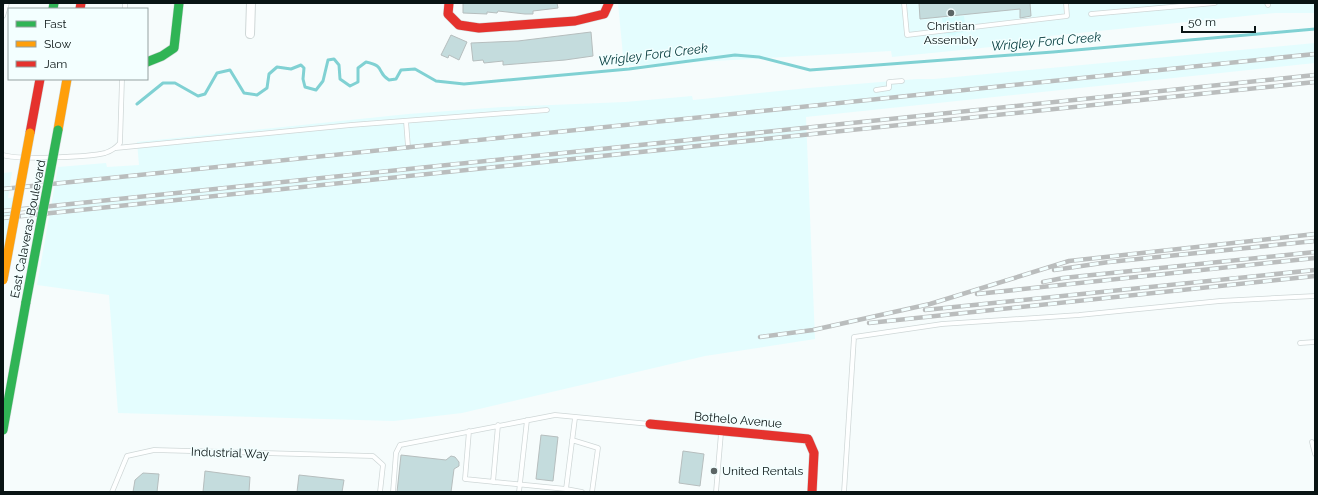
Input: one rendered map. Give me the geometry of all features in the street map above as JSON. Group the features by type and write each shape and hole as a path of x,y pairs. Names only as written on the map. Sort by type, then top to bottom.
{"main road":[{"path":"148,62 162,56 174,48 179,3"},
{"path":"449,3 448,14 459,25 479,28 575,22 604,14 609,3"},
{"name":"East Calaveras Boulevard","path":"3,280 40,80"},
{"name":"East Calaveras Boulevard","path":"3,430 68,80"},
{"name":"Bothelo Avenue","path":"650,424 808,439 814,453 812,492"}],"street":[{"path":"250,34 251,3"}],"lane":[{"path":"3,16 7,3"},
{"path":"904,3 907,35 1067,16 1066,3"},
{"path":"1091,14 1215,3"},
{"path":"116,148 120,143 122,80"},
{"path":"876,90 889,88 889,82 902,81"},
{"path":"3,155 38,158 98,154 116,148 406,121 547,110"},
{"path":"406,121 408,147"},
{"path":"844,492 854,337 942,324 1079,315 1220,301 1315,296"},
{"path":"1300,343 1315,342"},
{"path":"392,492 396,453 400,445 555,415 650,424"},
{"path":"566,489 575,418"},
{"path":"519,492 527,420"},
{"path":"493,482 498,425"},
{"path":"469,431 465,479 566,489 582,492"},
{"path":"716,492 721,431"},
{"path":"572,440 598,448 592,492"},
{"path":"1312,442 1315,454"},
{"name":"Industrial Way","path":"112,492 127,456 154,450 373,456 383,465 380,492"}],"shaded area":[{"path":"618,3 1315,3 1315,13 1275,13 1050,36 1049,41 892,57 891,51 624,66"},
{"path":"964,16 966,32 957,33 955,35 944,34 942,18"},
{"path":"1315,43 1315,63 806,117 815,339 705,356 462,413 394,421 118,413 109,295 37,285 58,167 106,163 107,167 139,165 137,142 408,114 502,107 625,102 692,96 693,100 808,88 917,79 934,79"},
{"path":"12,172 8,198 18,197 3,280 3,173"}],"building":[{"path":"463,3 557,3 558,8 533,11 533,14 498,11 497,13 487,12 487,14 463,13"},
{"name":"Christian Assembly","path":"919,3 1030,3 1031,16 1020,18 1020,9 920,19"},
{"path":"591,32 593,56 503,65 503,61 484,63 483,60 473,61 471,43 518,41"},
{"path":"451,35 467,42 459,60 449,55 448,58 441,55"},
{"path":"541,435 558,437 553,481 536,479"},
{"path":"683,451 704,454 700,486 679,483"},
{"path":"401,455 446,460 451,456 455,457 459,462 459,466 454,469 451,492 397,492"},
{"path":"205,471 250,477 249,492 203,492"},
{"path":"143,473 159,474 157,492 133,492 135,480"},
{"path":"299,475 344,480 342,492 297,492"}],"waterway":[{"name":"Wrigley Ford Creek","path":"137,104 163,83 175,83 198,96 205,94 217,73 230,70 244,93 257,95 267,88 269,74 277,67 291,69 301,65 304,68 303,79 305,87 316,90 323,81 328,60 334,59 339,65 340,79 350,86 358,82 358,68 366,62 379,67 385,77 389,80 396,79 401,70 415,69 436,81 464,84 629,69 735,55 759,57 810,70 1053,52 1315,29"}],"railway":[{"path":"3,189 1315,54"},
{"path":"3,211 1315,75"},
{"path":"3,218 1315,82"},
{"path":"760,337 813,330 930,304 1069,261 1315,234"},
{"path":"1054,270 1109,262 1315,241"},
{"path":"1043,282 1063,278 1315,252"},
{"path":"977,294 1315,258"},
{"path":"925,310 1315,270"},
{"path":"869,323 1315,276"}],"traffic: fast":[{"path":"53,8 54,3"},
{"path":"148,62 162,56 174,48 179,3"},
{"path":"26,302 58,130"},
{"path":"3,430 26,302"}],"traffic: slow":[{"path":"58,130 67,80"},
{"path":"3,280 30,133"}],"traffic: jam":[{"path":"80,8 81,3"},
{"path":"449,3 448,14 459,25 479,28 575,21 604,14 609,3"},
{"path":"30,133 40,80"},
{"path":"650,424 808,439 814,453 812,492"}],"place":[{"name":"Christian Assembly","path":"951,13"},
{"name":"United Rentals","path":"714,471"}]}
